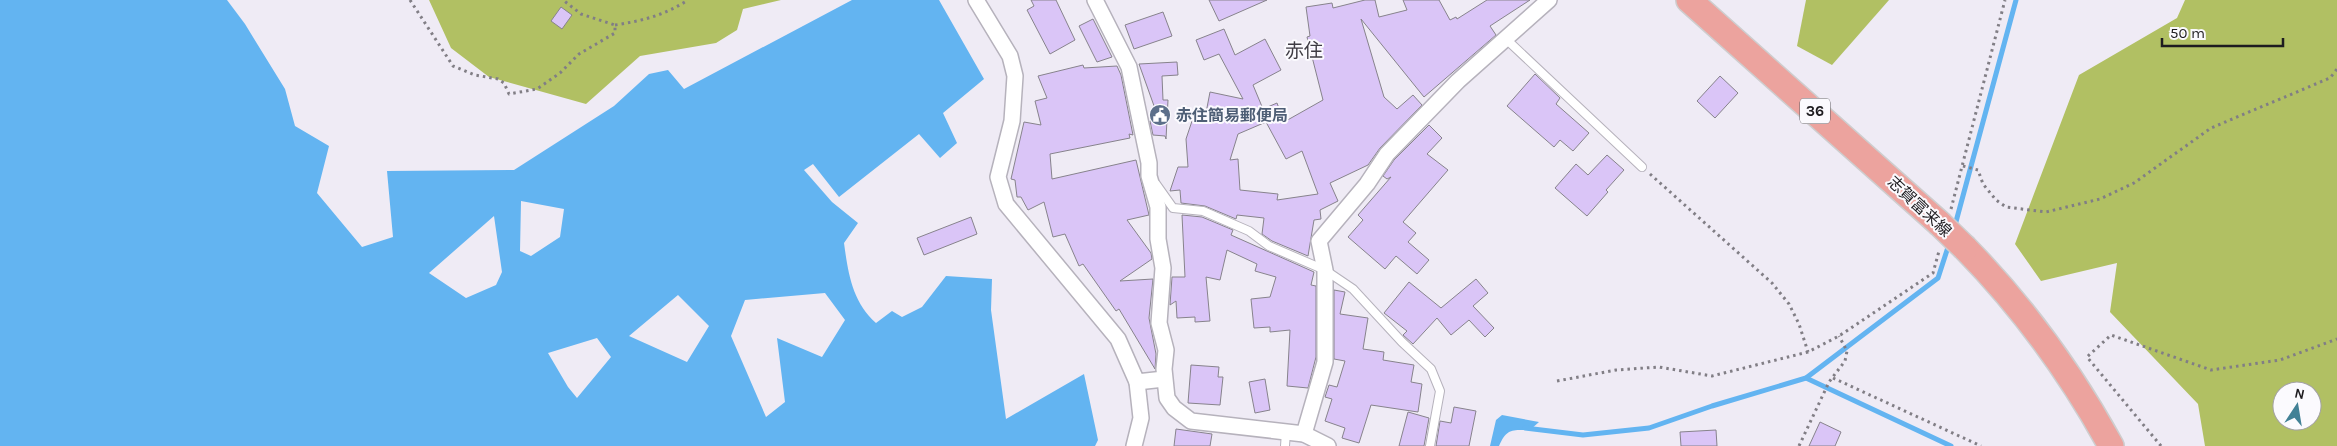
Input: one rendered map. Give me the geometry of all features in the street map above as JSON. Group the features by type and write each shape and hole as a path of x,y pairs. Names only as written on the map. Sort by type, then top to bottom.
{"main road":[{"name":"志賀富来線","path":"1689,0 1949,232 2001,285 2050,347 2084,397 2111,446"}],"street":[{"path":"976,0 1010,56 1015,76 1012,121 998,176 1006,204 1118,339 1137,382 1140,418 1134,446"},
{"path":"1095,0 1129,67 1149,163 1149,176 1158,207 1158,239 1163,268 1160,323 1166,350 1164,379 1166,398 1174,408 1191,421 1285,439 1304,434 1328,446"},
{"path":"1304,434 1324,362 1326,270 1319,240 1367,184 1387,154 1458,81 1550,0"},
{"path":"1137,382 1164,379"}],"lane":[{"path":"1506,39 1642,167"},
{"path":"1149,176 1173,208 1203,212 1249,231 1269,246 1326,270 1352,289 1430,369 1440,391 1430,446"}],"path":[{"path":"410,0 454,66 475,75 498,79 504,83 509,94 537,89 560,73 579,54 615,33 616,25"},
{"path":"563,0 581,14 616,25 640,21 672,10 688,0"},
{"path":"1557,381 1616,370 1659,366 1712,376 1808,352 1839,336 1933,273 1949,232 2005,0"},
{"path":"1965,166 1978,170 1983,184 1996,200 2006,208 2046,212 2100,199 2134,183 2211,128 2330,78 2337,70"},
{"path":"1642,167 1772,283 1789,304 1799,324 1808,352"},
{"path":"2161,446 2087,357 2111,335 2211,370 2280,360 2337,339"},
{"path":"1799,446 1829,382 1845,361 1847,351 1845,344 1839,336"},
{"path":"1833,378 1981,446"}],"green space":[{"path":"429,0 781,0 743,9 737,30 716,43 640,56 586,104 489,77 451,48"},
{"path":"1806,0 1889,0 1832,65 1797,46"},
{"path":"2185,0 2337,0 2337,446 2205,446 2198,404 2110,312 2117,263 2041,281 2015,244 2079,75 2177,18"}],"water":[{"path":"0,0 227,0 245,24 285,89 295,126 329,146 317,193 362,247 393,237 387,171 514,170 614,106 649,74 668,70 684,89 852,0 939,0 984,79 943,113 957,143 940,158 919,134 839,197 813,164 804,170 832,202 858,223 844,243 847,265 852,286 861,306 876,323 892,311 902,317 922,307 946,276 992,279 991,310 1006,419 1084,374 1098,440 1095,446 0,446","holes":["521,201 564,209 560,237 531,256 520,251","494,216 502,272 496,285 466,298 429,273","825,293 845,320 822,357 777,338 785,402 766,417 731,336 745,300","678,295 709,326 687,362 629,336","597,338 611,357 577,398 568,387 548,353"]},
{"path":"1502,415 1539,422 1530,430 1511,431 1505,436 1499,446 1490,446 1496,420"}],"building":[{"path":"1031,0 1056,0 1075,40 1050,54 1027,10 1034,6"},
{"path":"1209,0 1267,0 1219,21"},
{"path":"1365,0 1375,0 1379,17 1407,10 1403,0 1439,0 1450,20 1456,17 1457,19 1487,0 1530,0 1490,26 1496,35 1424,97 1361,19 1384,97 1397,109 1413,95 1422,105 1380,148 1368,165 1330,183 1338,201 1320,210 1321,219 1314,220 1308,256 1272,241 1262,234 1264,218 1237,215 1236,219 1205,206 1181,203 1180,190 1170,191 1178,167 1188,167 1186,139 1194,115 1205,118 1210,92 1243,99 1219,54 1204,60 1196,40 1224,29 1235,55 1265,39 1281,70 1253,85 1263,109 1277,103 1284,122 1323,100 1307,37 1310,36 1306,7 1332,3 1333,8","holes":["1266,122 1286,159 1302,151 1318,194 1277,200 1278,194 1240,190 1238,159 1230,160 1238,134"]},
{"path":"561,7 572,15 562,29 551,21"},
{"path":"1163,12 1172,36 1134,49 1125,25"},
{"path":"1093,19 1112,57 1097,62 1079,26"},
{"path":"1177,62 1178,75 1162,76 1163,100 1168,100 1166,139 1165,136 1153,135 1150,121 1158,117 1139,64"},
{"path":"1083,65 1084,68 1117,66 1121,75 1133,135 1129,134 1130,138 1050,154 1052,179 1136,160 1149,215 1127,220 1151,253 1152,259 1120,281 1153,279 1149,318 1156,354 1155,369 1119,309 1116,311 1083,264 1079,266 1065,234 1053,237 1044,202 1028,210 1021,197 1017,197 1015,180 1011,179 1024,122 1041,125 1035,101 1047,98 1038,76"},
{"path":"1535,74 1560,98 1556,104 1589,133 1573,151 1560,140 1554,147 1507,106"},
{"path":"1720,76 1738,93 1715,118 1697,101"},
{"path":"1429,125 1442,138 1427,154 1448,170 1403,222 1416,233 1408,242 1429,260 1417,274 1396,256 1385,269 1348,237 1363,220 1358,215 1391,177 1387,179 1383,176 1394,160"},
{"path":"1607,155 1624,170 1587,216 1555,188 1576,164 1588,175"},
{"path":"1182,215 1202,217 1233,230 1231,235 1314,272 1311,285 1316,286 1316,357 1308,388 1287,386 1290,330 1270,332 1270,327 1254,328 1251,299 1270,297 1276,277 1255,271 1257,264 1227,250 1220,280 1206,277 1210,321 1195,322 1195,317 1177,318 1176,301 1170,305 1172,277 1185,277"},
{"path":"971,217 977,234 924,255 917,238"},
{"path":"1476,279 1488,293 1473,306 1494,328 1485,337 1469,320 1451,335 1437,318 1413,344 1403,335 1407,331 1384,313 1409,282 1441,308"},
{"path":"1334,290 1345,292 1340,314 1368,318 1363,349 1384,352 1383,360 1414,365 1411,382 1422,384 1418,412 1371,405 1359,443 1342,438 1345,428 1325,421 1332,399 1325,397 1329,385 1337,387 1345,361 1334,359"},
{"path":"1191,365 1219,367 1218,377 1223,377 1220,405 1188,403"},
{"path":"1265,379 1270,410 1255,413 1249,382"},
{"path":"1454,407 1476,411 1469,446 1436,446 1440,421 1451,423"},
{"path":"1408,412 1429,418 1424,446 1399,446"},
{"path":"1820,422 1841,432 1835,446 1809,446"},
{"path":"1176,429 1212,434 1210,446 1174,446"},
{"path":"1716,430 1717,446 1681,446 1680,432"}],"waterway":[{"path":"1954,229 2016,0"},
{"path":"1525,428 1583,435 1649,428 1712,406 1806,378 1938,278 1949,244"},
{"path":"1806,378 1951,446"}],"place":[{"name":"赤住簡易郵便局","path":"1160,115"}],"district":[{"name":"赤住","path":"1304,50"}]}
